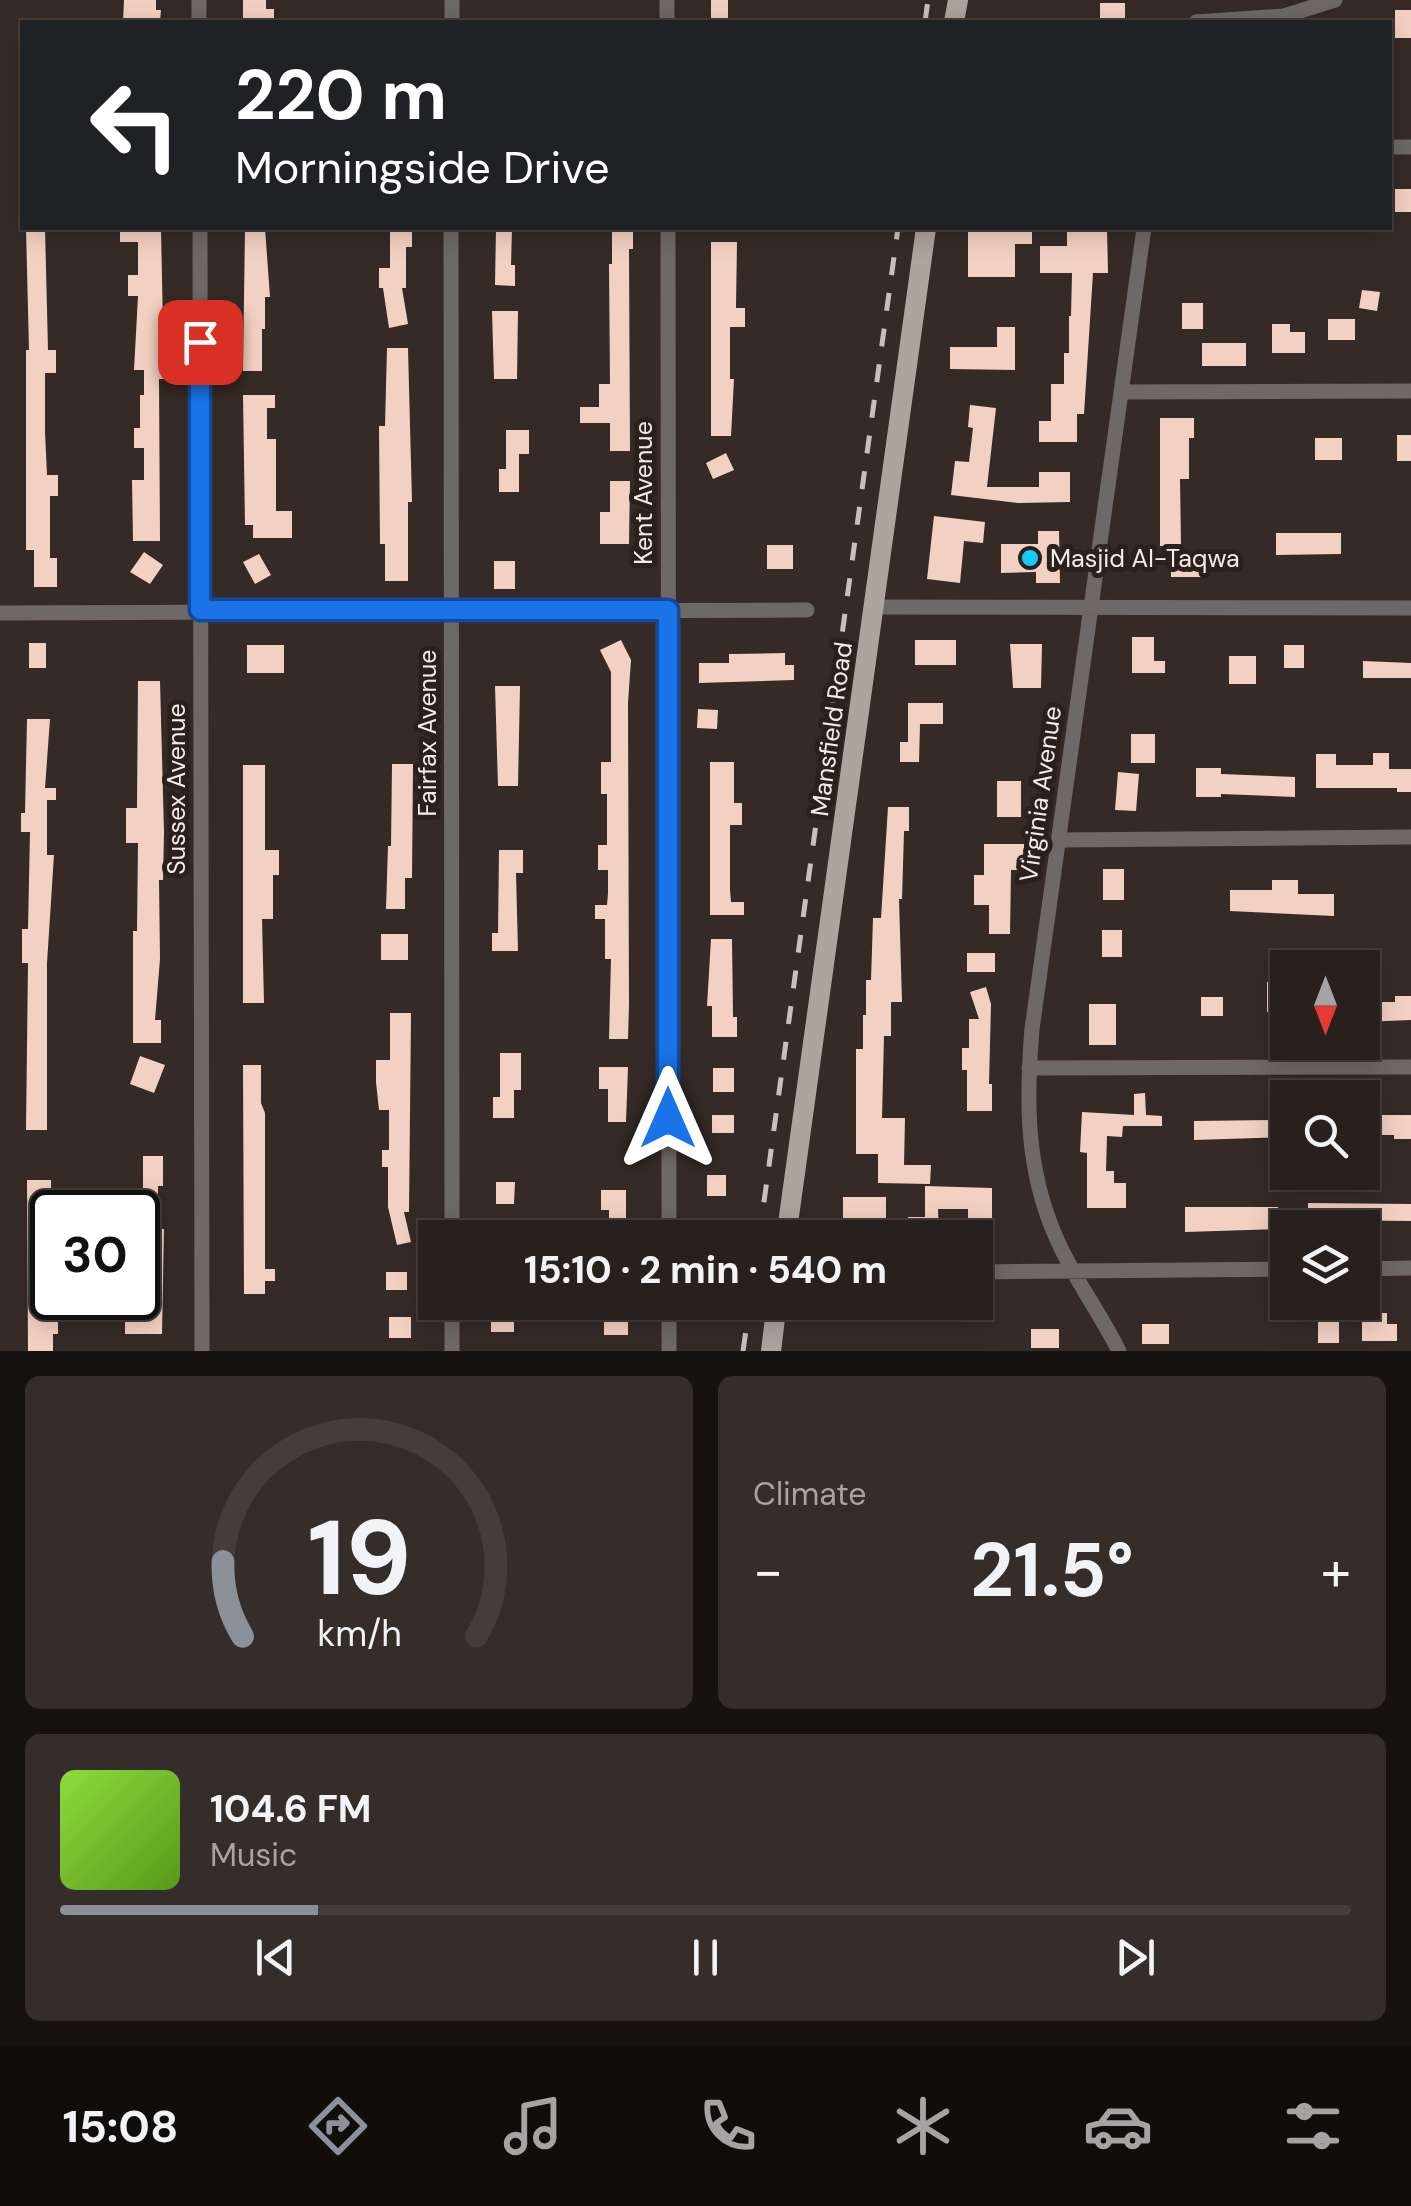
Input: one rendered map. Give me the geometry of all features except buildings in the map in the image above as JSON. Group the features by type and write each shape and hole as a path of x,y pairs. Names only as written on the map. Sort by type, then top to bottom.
{"main road":[{"name":"Mansfield Road","path":"788,1220 926,230"},
{"path":"771,1351 775,1320"}],"street":[{"path":"1225,20 1284,16 1335,0"},
{"name":"Sussex Avenue","path":"200,230 202,1351"},
{"name":"Fairfax Avenue","path":"452,230 452,1220"},
{"name":"Kent Avenue","path":"668,230 669,1220"},
{"name":"Virginia Avenue","path":"1119,1351 1050,1222 1038,1181 1026,1111 1059,840 1144,230"},
{"path":"1121,392 1411,391"},
{"path":"873,607 1411,608"},
{"path":"0,612 808,610"},
{"path":"1059,840 1411,837"},
{"path":"1029,1068 1411,1067"},
{"path":"1380,1268 1411,1268"},
{"path":"993,1272 1270,1269"},
{"path":"452,1320 452,1351"},
{"path":"669,1320 669,1351"}],"railway":[{"path":"925,20 928,0"},
{"path":"761,1220 898,230"},
{"path":"743,1351 747,1320"}],"place":[{"name":"Masjid Al-Taqwa","path":"1030,558"}],"route":[{"path":"200,342 200,610 668,610 668,1118"}]}
